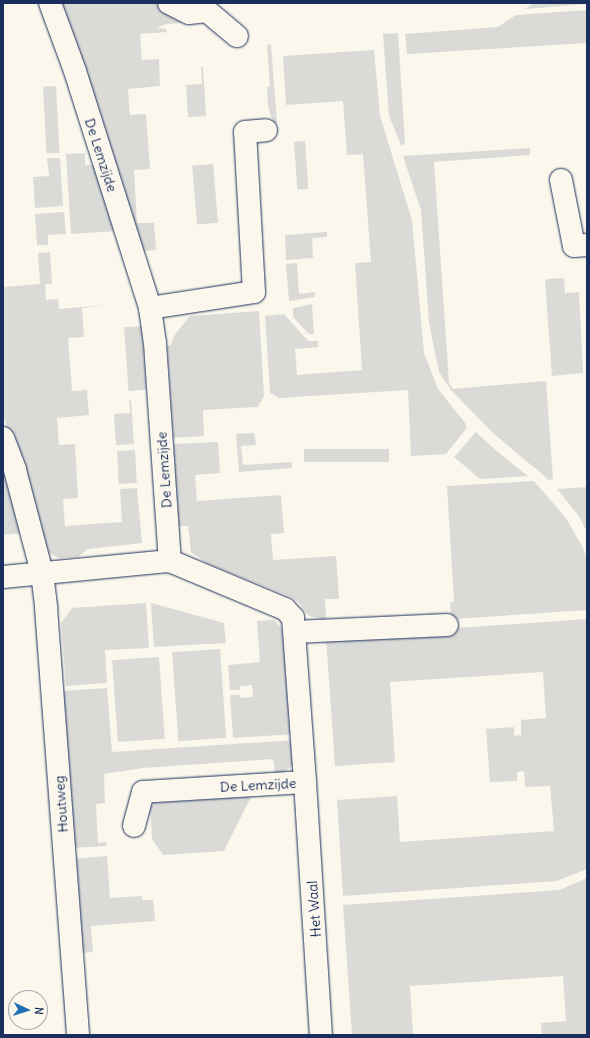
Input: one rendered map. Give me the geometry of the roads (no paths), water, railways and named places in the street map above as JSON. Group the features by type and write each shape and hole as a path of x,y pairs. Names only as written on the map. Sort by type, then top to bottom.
{"street":[{"name":"De Lemzijde","path":"50,3 75,72 150,308 155,343 170,561"},
{"path":"169,3 189,13 212,7 237,36"},
{"path":"150,308 254,292 245,132 266,130"},
{"path":"561,180 574,246 587,245"},
{"name":"Houtweg","path":"3,438 15,470 42,573 49,639 78,1035"},
{"name":"De Lemzijde","path":"42,573 170,561 285,609 293,618 306,782 144,792 134,826"},
{"path":"3,577 42,573"},
{"path":"295,632 447,626"},
{"name":"Het Waal","path":"306,782 321,1035"}]}
